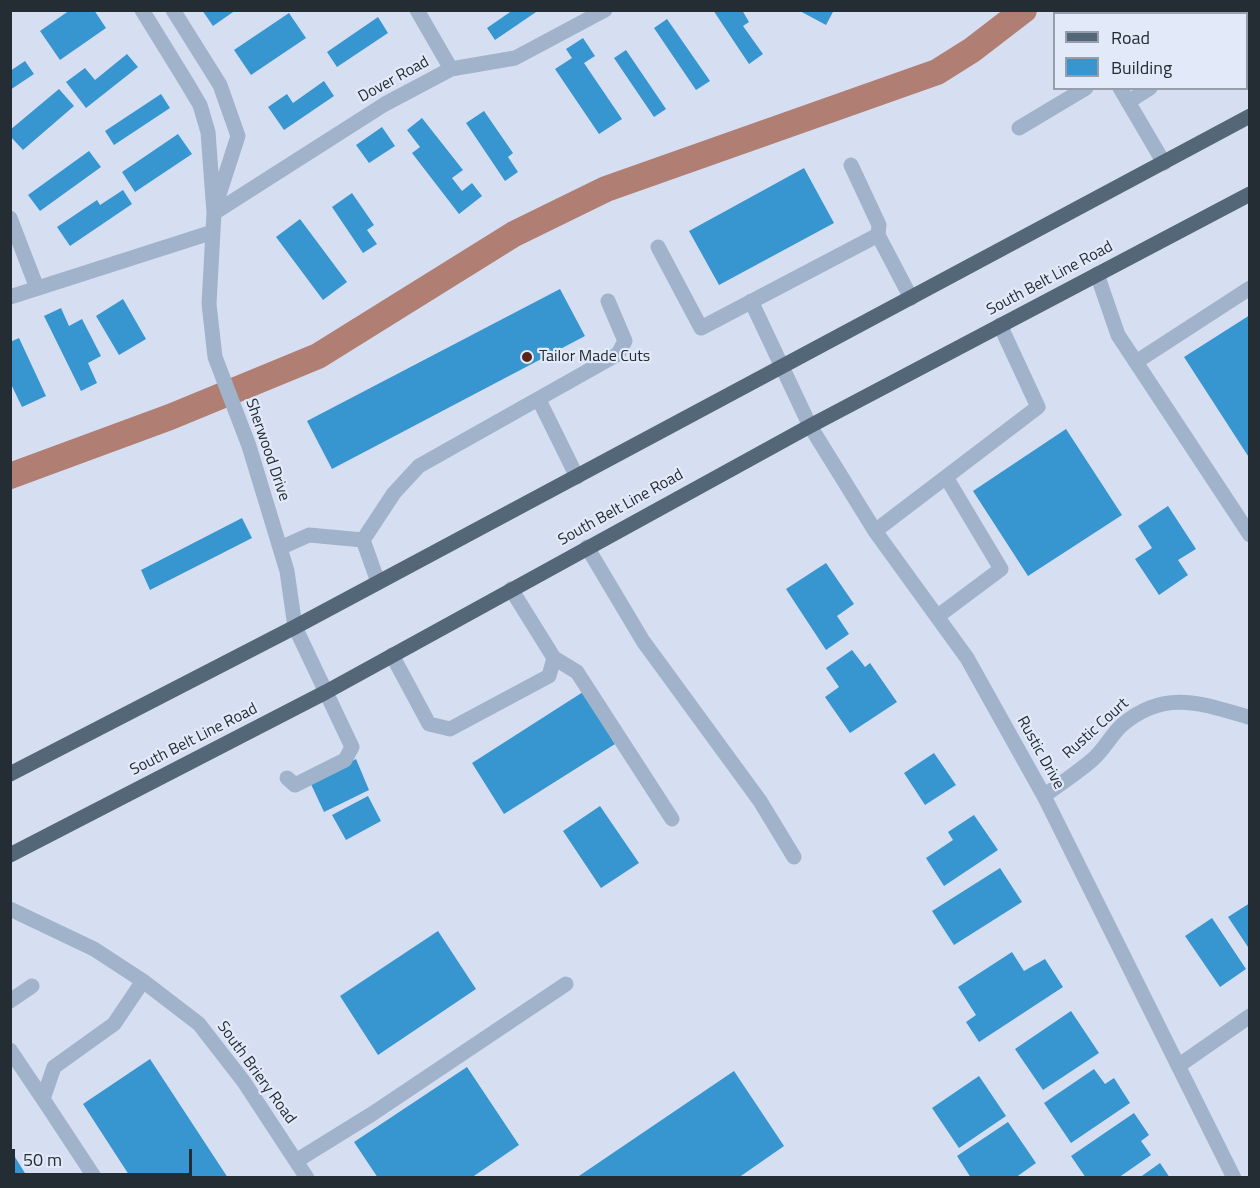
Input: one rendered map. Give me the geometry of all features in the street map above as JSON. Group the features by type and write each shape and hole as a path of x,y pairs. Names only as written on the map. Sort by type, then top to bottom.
{"main road":[{"path":"10,774 295,627 1250,116"},
{"name":"South Belt Line Road","path":"10,855 326,692 810,426 1250,194"}],"street":[{"name":"Sherwood Drive","path":"142,10 200,105 208,132 214,213 208,304 214,357 249,446 287,570 295,627 352,747 345,760 296,785 287,778"},
{"name":"Sherwood Drive","path":"173,10 220,85 238,136 214,213"},
{"path":"417,10 451,69"},
{"name":"Dover Road","path":"214,213 385,104 451,69 515,58 605,10"},
{"path":"1019,128 1083,90"},
{"path":"1143,90 1124,95 1164,163"},
{"path":"851,165 879,225 878,235 911,298"},
{"path":"10,218 37,288"},
{"path":"10,297 213,232"},
{"path":"657,247 701,328 878,235"},
{"path":"1097,274 1118,335 1250,535"},
{"path":"1136,362 1250,288"},
{"path":"363,540 394,493 419,466 618,354 624,347 625,341 608,301"},
{"name":"Rustic Drive","path":"751,301 810,426 875,531 967,658 1044,796 1234,1178"},
{"path":"875,531 1038,407 1000,325"},
{"path":"539,400 577,477"},
{"path":"938,616 1001,570 946,477"},
{"path":"280,548 309,535 363,540"},
{"path":"363,540 378,582"},
{"path":"587,547 643,641 760,801 794,857"},
{"path":"511,589 554,657 577,672 672,819"},
{"path":"392,655 429,724 450,729 549,676 554,657"},
{"name":"Rustic Court","path":"1044,796 1093,759 1121,726 1147,708 1171,702 1201,703 1248,717"},
{"name":"South Briery Road","path":"10,909 94,949 178,1007 214,1040 307,1178"},
{"path":"43,1099 54,1067 114,1024 143,981"},
{"path":"296,1161 372,1114 566,984"},
{"path":"10,1001 32,986"},
{"path":"1178,1066 1250,1016"},
{"path":"10,1050 95,1178"}],"building":[{"path":"70,10 94,10 106,28 60,60 40,31"},
{"path":"202,10 236,10 213,26"},
{"path":"513,10 539,10 495,40 487,28"},
{"path":"713,10 742,10 749,22 743,26 763,54 749,64"},
{"path":"798,10 834,10 826,25"},
{"path":"289,13 306,38 251,75 234,50"},
{"path":"378,17 388,33 337,67 327,52"},
{"path":"667,19 710,81 696,90 654,28"},
{"path":"583,38 595,56 584,63 622,119 599,134 555,69 572,58 566,49"},
{"path":"626,50 666,109 654,117 614,58"},
{"path":"127,54 138,67 86,108 66,82 85,68 95,80"},
{"path":"25,61 34,74 10,90 10,71"},
{"path":"324,81 334,96 284,130 268,107 287,94 293,103"},
{"path":"59,89 74,106 23,150 10,136 10,130"},
{"path":"161,94 170,108 114,145 105,131"},
{"path":"484,111 513,153 508,157 518,172 505,181 466,123"},
{"path":"422,118 463,170 452,178 462,191 472,183 482,196 459,214 412,153 420,147 407,130"},
{"path":"382,127 395,146 369,163 356,145"},
{"path":"178,134 192,154 135,192 122,172"},
{"path":"89,151 101,167 40,211 28,195"},
{"path":"804,168 834,223 719,285 689,231"},
{"path":"123,190 132,204 70,246 57,227 97,200 100,205"},
{"path":"352,193 374,225 367,230 377,244 363,253 332,207"},
{"path":"300,219 347,282 323,300 276,237"},
{"path":"560,289 585,336 332,469 307,421"},
{"path":"123,299 146,339 119,355 96,316"},
{"path":"61,308 69,326 82,319 101,356 88,363 97,383 81,391 44,316"},
{"path":"1250,315 1250,459 1184,357"},
{"path":"19,338 46,396 22,407 10,382 10,342"},
{"path":"1066,429 1122,515 1028,576 973,491"},
{"path":"1168,506 1196,549 1178,560 1188,575 1159,595 1135,559 1152,548 1138,526"},
{"path":"242,518 252,538 150,590 141,570"},
{"path":"826,563 854,604 837,616 849,634 826,650 786,589"},
{"path":"852,650 865,667 870,663 897,702 850,733 825,697 839,687 826,668"},
{"path":"583,692 615,744 504,814 472,763"},
{"path":"934,753 956,785 925,805 904,773"},
{"path":"356,759 369,790 324,812 310,782"},
{"path":"368,796 381,821 346,840 332,815"},
{"path":"600,806 639,863 601,888 563,831"},
{"path":"974,815 998,850 944,886 926,858 953,840 948,832"},
{"path":"1000,868 1022,902 954,945 932,911"},
{"path":"1250,903 1250,950 1228,917"},
{"path":"1212,918 1246,969 1220,987 1185,936"},
{"path":"438,931 476,989 378,1055 340,996"},
{"path":"1012,952 1024,971 1045,959 1063,987 979,1042 966,1022 976,1015 958,987"},
{"path":"1071,1011 1099,1053 1043,1090 1015,1049"},
{"path":"150,1059 228,1178 131,1178 83,1104"},
{"path":"467,1067 519,1145 471,1178 378,1178 354,1142"},
{"path":"1094,1069 1105,1084 1114,1078 1130,1103 1071,1143 1044,1103"},
{"path":"734,1071 784,1146 738,1178 576,1178"},
{"path":"979,1076 1006,1116 959,1148 932,1108"},
{"path":"1134,1113 1149,1135 1141,1141 1151,1155 1118,1178 1086,1178 1071,1156"},
{"path":"1008,1122 1036,1163 1015,1178 971,1178 957,1156"},
{"path":"10,1149 28,1178 10,1178"},
{"path":"1160,1163 1170,1178 1139,1178"}],"waterway":[{"path":"10,476 170,417 318,356 514,234 606,189 937,72 972,50 1024,10"}],"place":[{"name":"Tailor Made Cuts","path":"527,357"}]}
